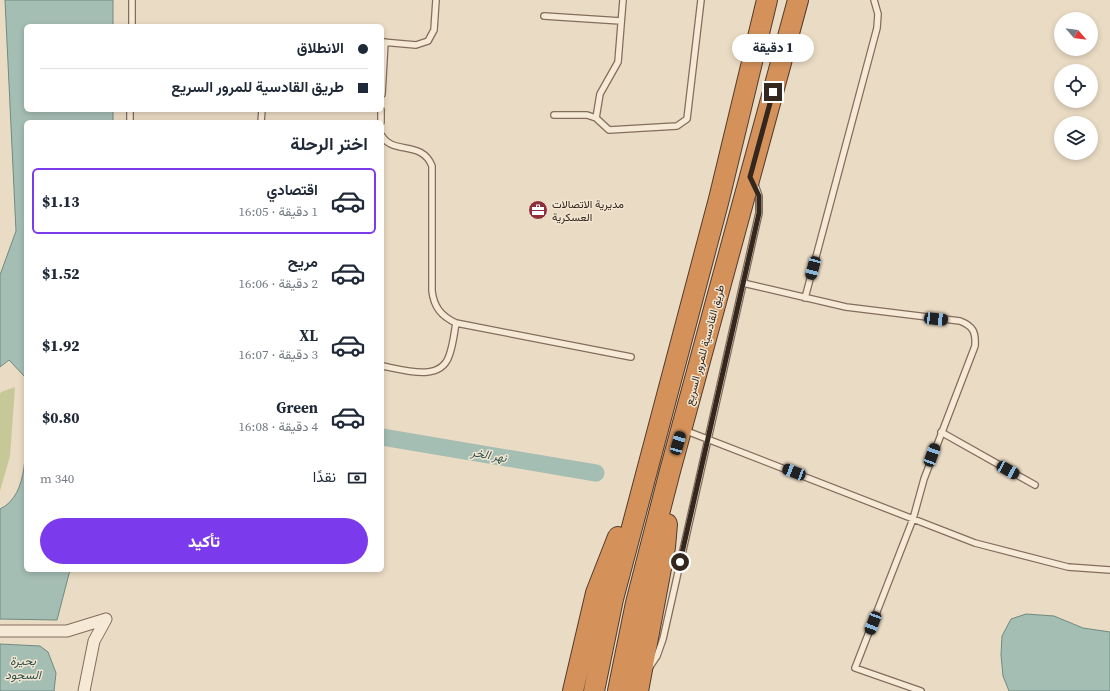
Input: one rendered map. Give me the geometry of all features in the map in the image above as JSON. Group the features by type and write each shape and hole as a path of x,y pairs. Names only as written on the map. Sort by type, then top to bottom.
{"highway":[{"path":"594,691 613,599 719,199 767,0"},
{"name":"طريق القادسية للمرور السريع","path":"618,691 636,603 670,471 798,0"},
{"path":"789,36 800,28 812,0"},
{"path":"573,691 596,593 648,466"},
{"path":"639,685 665,546 670,471"}],"street":[{"path":"0,631 67,631 106,619 94,641 84,691"}],"lane":[{"path":"132,0 132,24"},
{"path":"384,42 416,45 428,41 434,30 436,0"},
{"path":"596,118 600,94 618,62 623,0"},
{"path":"554,115 587,115 596,118 609,130 676,126 687,119 701,0"},
{"path":"805,298 877,28 878,14 874,0"},
{"path":"544,16 621,21"},
{"path":"384,139 389,143 421,152 432,166 433,299 441,314 456,323 631,357"},
{"path":"639,685 652,665 663,639 760,208 757,189 750,177"},
{"path":"743,284 846,307 960,321 970,325 976,335 975,346 924,479 913,519 855,668 921,691"},
{"path":"384,366 426,372 441,368 449,356 456,323"},
{"path":"682,430 975,542 1068,567 1110,570"},
{"path":"941,432 1035,485"}],"green space":[{"path":"15,387 10,456 0,491 0,394 1,392"}],"water":[{"path":"5,0 113,0 113,24 24,24 24,112 113,112 113,120 24,120 24,376 9,360 0,367 0,275 16,231"},
{"path":"24,468 24,572 69,572 57,620 0,619 0,509 10,502 17,493"},
{"path":"1026,614 1054,616 1083,628 1110,632 1110,691 1009,691 1003,676 1001,655 1002,636 1011,619"},
{"name":"بحيرة السجود","path":"0,644 40,646 48,652 56,673 54,691 0,691"}],"waterway":[{"name":"نهر الخر","path":"384,437 596,473"}],"place":[{"name":"مديرية الاتصالات العسكرية","path":"538,210"}],"route":[{"path":"680,562 760,208 757,189 750,177 773,92"}]}
